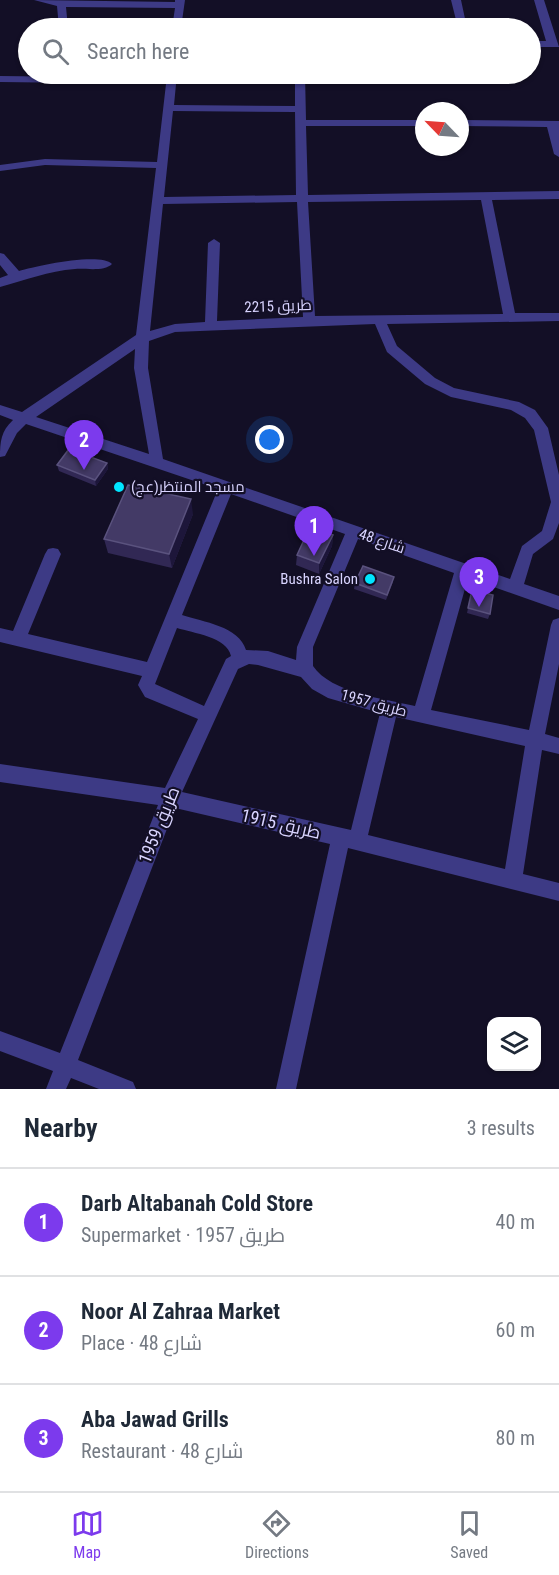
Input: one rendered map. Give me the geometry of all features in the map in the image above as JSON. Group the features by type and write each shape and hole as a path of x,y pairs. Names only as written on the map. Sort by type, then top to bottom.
{"street":[{"path":"39,0 61,4 179,3 178,18"},
{"path":"456,0 460,18"},
{"path":"539,0 556,44"},
{"path":"61,4 62,18"},
{"path":"0,79 18,79"},
{"path":"157,462 141,368 142,338 170,84"},
{"path":"300,84 302,197 309,321"},
{"path":"167,108 301,109"},
{"path":"301,123 415,123"},
{"path":"469,123 555,124 559,154"},
{"path":"0,168 45,162 161,165"},
{"path":"157,201 302,197 559,195"},
{"path":"486,197 510,318"},
{"path":"211,324 214,243"},
{"path":"0,256 16,276"},
{"path":"0,283 48,266 106,264"},
{"name":"طريق 2215","path":"0,452 12,429 24,418 142,338 175,328 211,324 309,321 559,317"},
{"path":"379,320 392,349 430,381 451,392 514,406 530,414 541,428 558,502 548,535 527,550 515,588"},
{"name":"شارع 48","path":"0,410 157,462 559,603"},
{"path":"207,715 147,689 146,685 150,670 226,487"},
{"path":"307,671 303,659 305,647 354,531"},
{"path":"18,639 53,554"},
{"path":"421,716 463,569"},
{"path":"172,619 227,637 237,646 240,657 251,656 307,671"},
{"path":"513,879 535,740 559,625"},
{"path":"0,635 150,670"},
{"name":"طريق 1959","path":"56,1089 170,798 227,672 240,657"},
{"name":"طريق 1957","path":"307,671 321,685 339,694 421,716 559,746"},
{"path":"286,1089 349,839 390,708"},
{"name":"طريق 1915","path":"0,773 170,798 349,839 559,892"},
{"path":"0,1041 126,1089"}],"building":[{"path":"69,449 107,463 95,480 57,465"},
{"path":"128,485 191,499 169,554 104,539"},
{"path":"310,527 333,535 319,563 297,555"},
{"path":"363,566 394,577 387,595 355,583"},
{"path":"472,590 493,595 490,614 468,608"}],"place":[{"name":"Noor Al Zahraa Market","path":"84,470"},
{"name":"مسجد المنتظر(عج)","path":"119,487"},
{"name":"Darb Altabanah Cold Store","path":"314,556"},
{"name":"Bushra Salon","path":"370,579"},
{"name":"Aba Jawad Grills","path":"479,607"}]}
